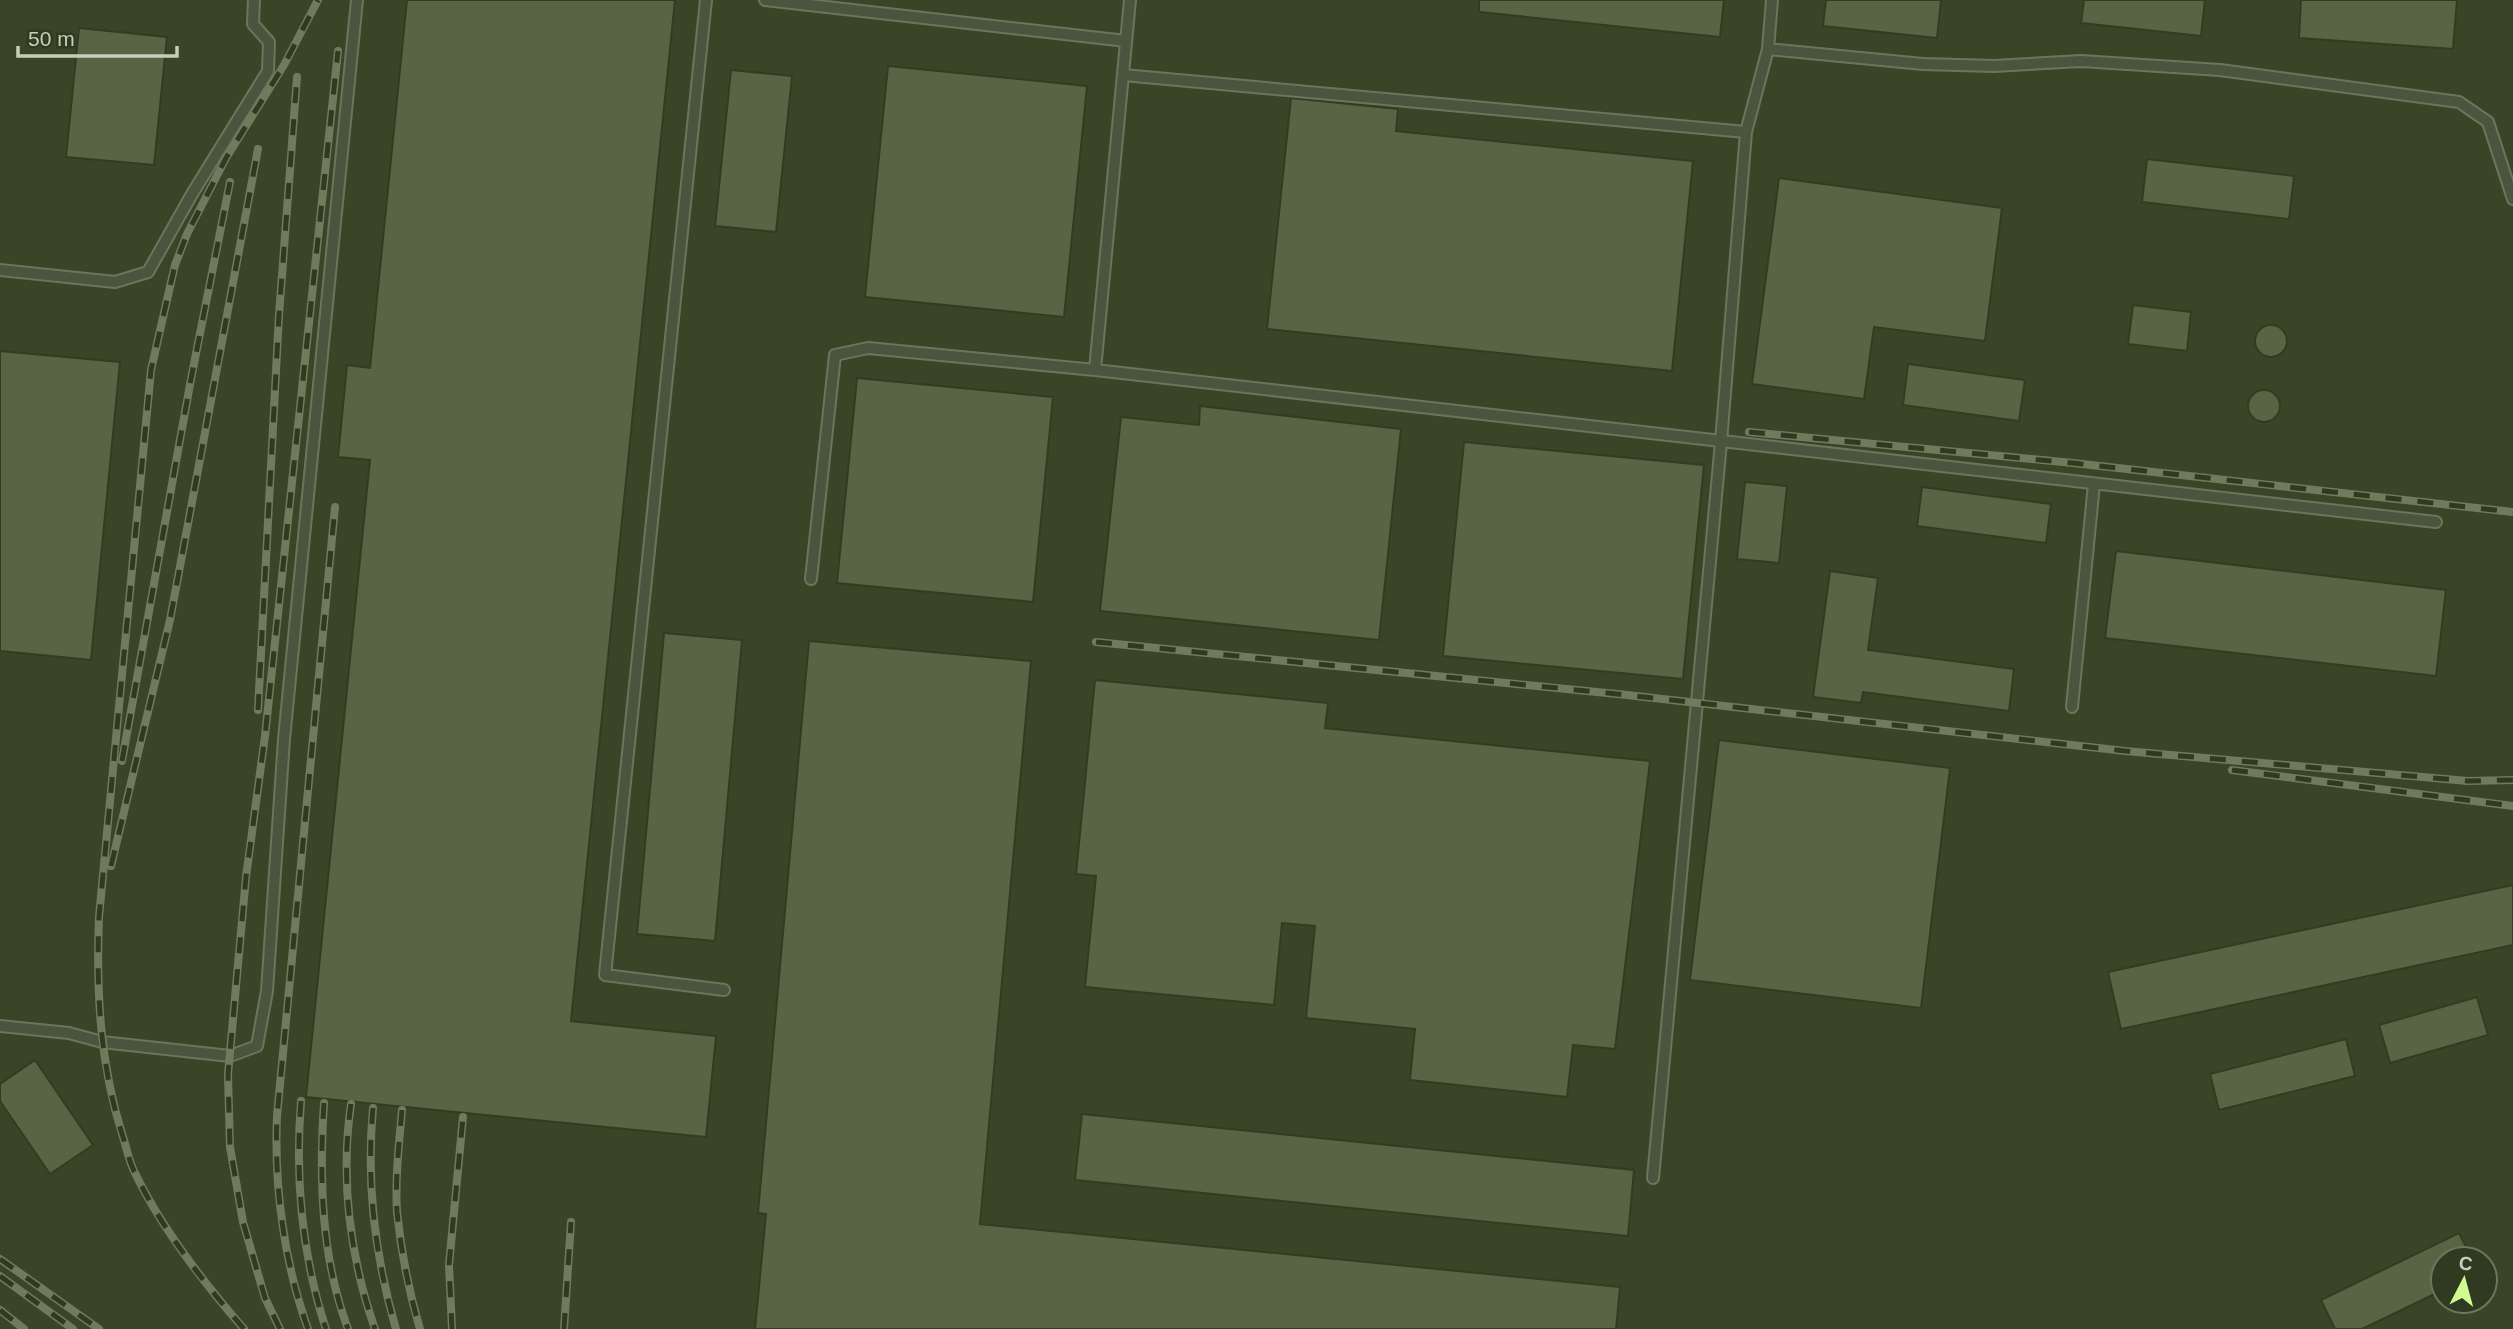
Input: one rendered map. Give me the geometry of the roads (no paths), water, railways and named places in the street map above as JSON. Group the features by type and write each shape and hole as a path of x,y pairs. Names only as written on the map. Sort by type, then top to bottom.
{"lane":[{"path":"0,270 115,282 148,272 192,194 268,71 270,42 253,24 254,0"},
{"path":"0,1026 69,1033 102,1042 230,1056 257,1046 267,991 284,739 357,0"},
{"path":"706,0 605,975 724,990"},
{"path":"765,0 1126,41"},
{"path":"1095,370 1130,0"},
{"path":"1653,1178 1721,442 1746,132 1768,50 1772,0"},
{"path":"1768,50 1923,64 1994,66 2081,61 2220,70 2459,102 2488,122 2513,199"},
{"path":"1123,75 1746,132"},
{"path":"811,579 835,355 868,348 1095,370 2436,522"},
{"path":"2072,707 2094,484"}],"railway":[{"path":"244,1329 213,1293 171,1235 131,1164 109,1083 101,1028 99,917 151,370 175,265 187,234 226,158 284,65 318,0"},
{"path":"280,1329 265,1298 243,1222 230,1147 228,1074 246,877 265,736 338,51"},
{"path":"258,710 279,315 297,77"},
{"path":"111,866 170,620 258,149"},
{"path":"122,761 191,379 230,182"},
{"path":"1749,432 2073,463 2513,512"},
{"path":"308,1329 282,1224 276,1143 335,507"},
{"path":"1096,642 1627,695 2125,751 2468,781 2513,780"},
{"path":"2232,770 2513,806"},
{"path":"301,1101 299,1158 302,1216 311,1273 326,1329"},
{"path":"324,1103 322,1188 327,1246 339,1302 348,1329"},
{"path":"351,1104 347,1161 350,1218 359,1274 375,1329"},
{"path":"373,1108 371,1164 374,1220 396,1329"},
{"path":"402,1110 397,1212 406,1271 420,1329"},
{"path":"452,1329 449,1265 463,1117"},
{"path":"564,1329 571,1222"},
{"path":"0,1259 99,1329"},
{"path":"0,1276 73,1329"},
{"path":"0,1310 24,1329"}]}
